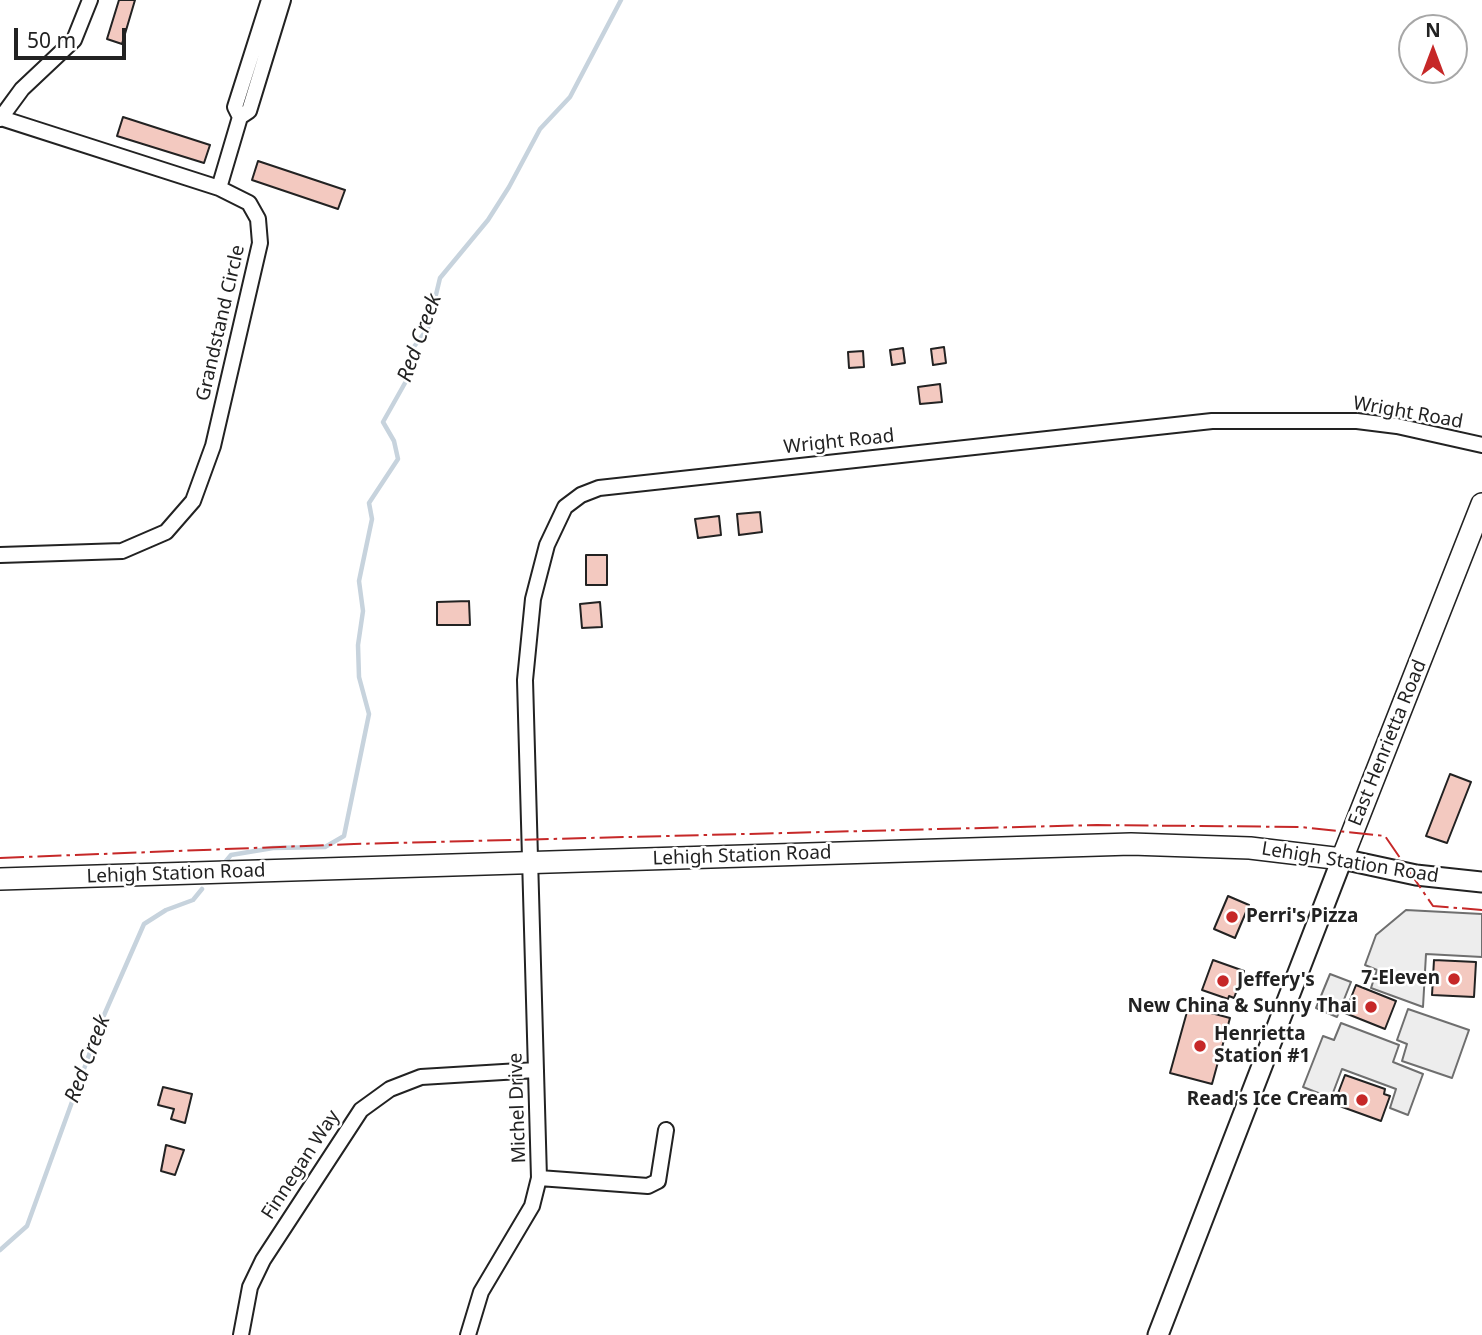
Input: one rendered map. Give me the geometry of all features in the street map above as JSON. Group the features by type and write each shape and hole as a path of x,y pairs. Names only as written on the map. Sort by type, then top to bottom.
{"main road":[{"name":"East Henrietta Road","path":"1158,1335 1482,504"},
{"name":"Lehigh Station Road","path":"0,879 1131,844 1250,848 1342,859 1416,876 1482,881"}],"street":[{"name":"Grandstand Circle","path":"0,555 122,551 166,532 193,501 213,446 260,243 258,219 249,203 219,188 0,118 22,89 74,40 90,0"},
{"path":"240,117 235,107 270,0"},
{"path":"219,188 240,117 249,111 283,0"},
{"name":"Wright Road","path":"530,863 525,680 527,636 533,599 556,522 565,507 581,495 599,488 1212,421 1357,421 1397,426 1482,445"},
{"name":"Michel Drive","path":"467,1335 481,1292 532,1206 539,1178 530,863"},
{"name":"Finnegan Way","path":"241,1335 250,1287 263,1260 360,1110 390,1089 421,1077 536,1070"},
{"path":"539,1178 648,1186 658,1181 666,1130"}],"shaded area":[{"path":"1406,910 1482,914 1482,957 1426,954 1423,1007 1371,988 1377,970 1365,965 1376,935"},
{"path":"1330,974 1351,982 1337,1017 1316,1008"},
{"path":"1408,1009 1469,1030 1452,1078 1402,1061 1407,1044 1397,1040"},
{"path":"1341,1023 1399,1045 1393,1062 1423,1074 1408,1115 1390,1108 1396,1089 1342,1069 1331,1098 1303,1087 1323,1036 1334,1040"}],"building":[{"path":"119,0 135,0 122,44 107,39"},
{"path":"123,117 210,145 204,163 117,136"},
{"path":"258,161 345,190 338,209 252,180"},
{"path":"944,347 946,363 933,365 931,349"},
{"path":"903,348 905,363 892,365 890,350"},
{"path":"863,351 864,367 849,368 848,352"},
{"path":"940,384 942,402 920,404 918,387"},
{"path":"760,512 762,532 739,535 737,514"},
{"path":"719,516 721,535 698,538 695,519"},
{"path":"586,555 607,555 607,585 586,585"},
{"path":"469,601 470,625 437,625 437,602"},
{"path":"600,602 602,627 582,628 580,604"},
{"path":"1450,774 1471,782 1447,843 1426,836"},
{"name":"Perri's Pizza","path":"1228,896 1249,905 1235,938 1214,929"},
{"name":"Jeffery's","path":"1213,960 1244,971 1234,998 1229,996 1228,999 1202,990"},
{"name":"7-Eleven","path":"1434,960 1476,962 1474,997 1432,995"},
{"name":"New China & Sunny Thai","path":"1356,985 1396,1001 1385,1029 1345,1013"},
{"name":"Henrietta Station #1","path":"1190,1001 1200,1010 1230,1018 1212,1084 1170,1073"},
{"name":"Read's Ice Cream","path":"1345,1075 1385,1089 1384,1094 1390,1096 1381,1121 1334,1104"},
{"path":"163,1087 192,1094 185,1123 171,1119 174,1109 158,1105"},
{"path":"166,1145 184,1150 175,1175 161,1171"}],"waterway":[{"name":"Red Creek","path":"226,861 231,855 273,848 325,847 344,836 369,714 359,677 358,645 363,611 359,581 372,519 369,503 398,459 394,441 383,422 414,367 413,348 428,328 440,278 488,220 540,129 570,97 621,0"},
{"name":"Red Creek","path":"0,1250 27,1226 101,1022 144,924 166,910 193,900 202,889"}],"power":[{"path":"0,858 354,844 1097,825 1301,827 1385,836 1433,906 1482,910"}],"place":[{"name":"Perri's Pizza","path":"1232,917"},
{"name":"7-Eleven","path":"1454,979"},
{"name":"Jeffery's","path":"1223,981"},
{"name":"New China & Sunny Thai","path":"1371,1007"},
{"name":"Henrietta Station #1","path":"1200,1046"},
{"name":"Read's Ice Cream","path":"1362,1100"}]}
